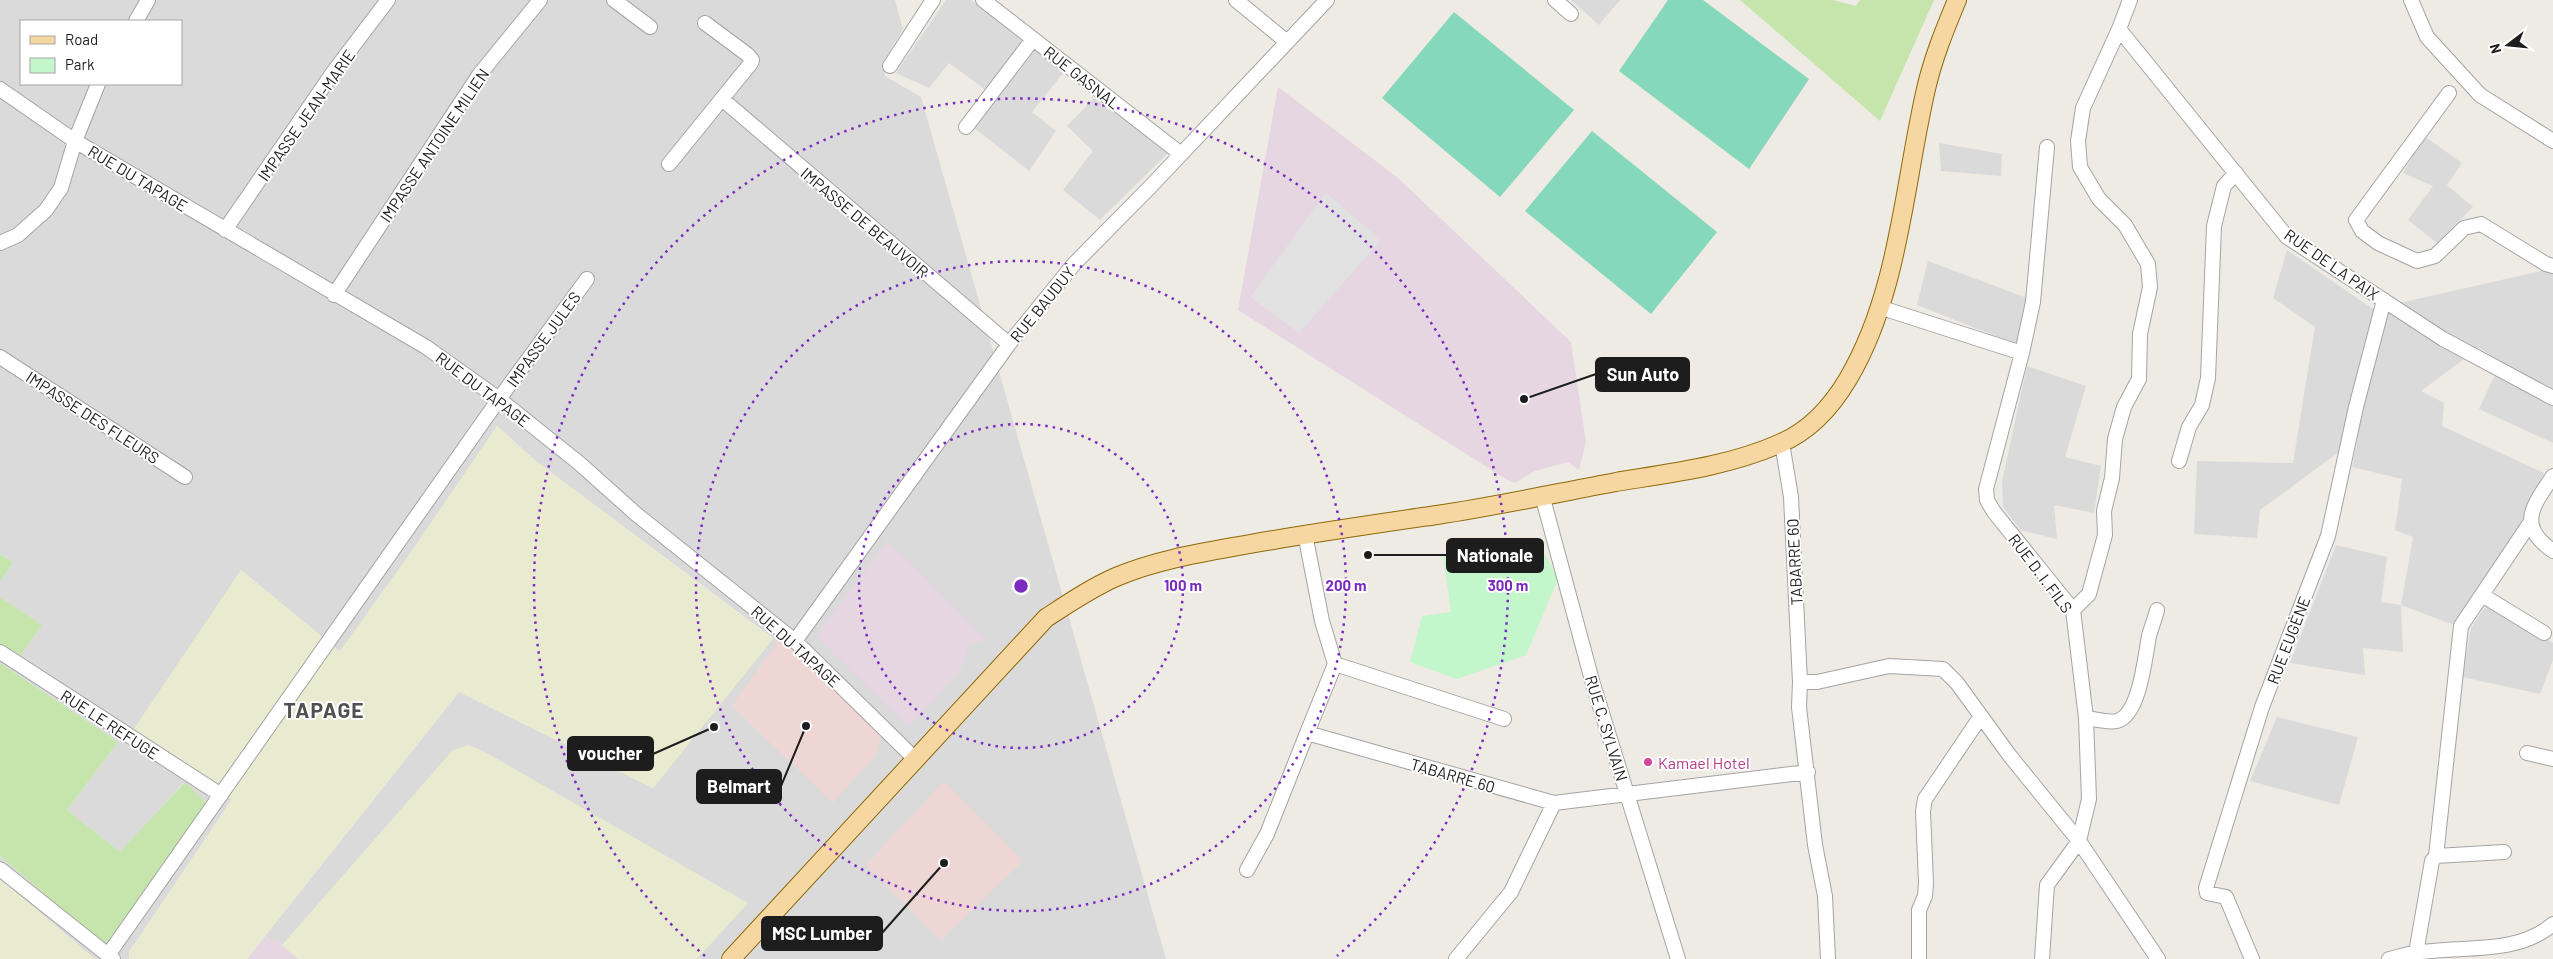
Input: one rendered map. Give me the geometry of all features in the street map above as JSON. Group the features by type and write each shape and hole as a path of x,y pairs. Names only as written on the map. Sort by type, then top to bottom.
{"main road":[{"path":"731,959 1046,618 1088,590 1119,576 1158,563 1305,534 1439,514 1699,468 1782,443 1810,426 1830,406 1862,354 1879,306 1905,212 1926,89 1942,36 1957,0"}],"street":[{"path":"137,20 148,0"},
{"name":"IMPASSE JEAN-MARIE","path":"225,230 334,72 388,0"},
{"name":"IMPASSE ANTOINE MILIEN","path":"334,295 480,76 540,0"},
{"path":"614,0 650,27"},
{"path":"890,66 934,0"},
{"name":"RUE GASNAL","path":"983,0 1182,154"},
{"path":"1236,0 1287,42"},
{"name":"RUE BAUDUY","path":"795,641 1009,344 1074,264 1182,154 1327,0"},
{"path":"1555,0 1570,14"},
{"path":"2073,610 2089,594 2105,535 2104,511 2112,478 2115,439 2124,407 2139,379 2140,334 2150,287 2148,264 2125,225 2099,199 2080,167 2078,141 2083,108 2130,0"},
{"path":"2411,0 2427,38 2480,94 2553,141"},
{"path":"669,164 752,60 705,23"},
{"name":"RUE DE LA PAIX","path":"2119,29 2287,237 2443,339 2553,398"},
{"path":"966,127 1033,39"},
{"path":"0,243 18,235 46,210 61,188 75,141 98,85"},
{"name":"RUE DU TAPAGE","path":"0,89 75,141 334,295 426,347 499,399 579,463 636,514 795,641 916,758"},
{"path":"2449,93 2356,220 2362,230 2400,255 2417,262 2435,256 2464,228 2481,224 2546,264 2553,266"},
{"name":"IMPASSE DE BEAUVOIR","path":"722,99 1009,344"},
{"name":"RUE D. I. FILS","path":"2047,148 2033,302 2022,353 1986,488 1987,500 1994,512 2073,610 2086,718 2089,799 2079,841"},
{"path":"2179,461 2189,427 2202,405 2208,378 2214,226 2224,186 2236,174"},
{"name":"IMPASSE JULES","path":"111,957 221,795 499,399 587,279"},
{"name":"RUE EUGÈNE","path":"2252,959 2226,897 2207,893 2206,888 2262,707 2328,536 2356,407 2384,300"},
{"path":"1879,306 2022,353"},
{"name":"IMPASSE DES FLEURS","path":"0,357 185,477"},
{"name":"TABARRE 60","path":"1782,443 1791,498 1800,682 1798,707 1808,772 1815,845 1825,896 1828,959"},
{"path":"2416,953 2432,861 2436,856 2461,626 2530,523 2534,506 2553,476"},
{"name":"RUE C. SYLVAIN","path":"1542,495 1593,684 1678,959"},
{"path":"2530,523 2537,537 2553,551"},
{"path":"1247,870 1267,834 1306,732 1335,664 1322,621 1305,534"},
{"path":"2482,595 2544,633"},
{"path":"2086,718 2109,722 2118,721 2126,715 2142,684 2150,634 2157,610"},
{"name":"RUE LE REFUGE","path":"0,652 221,795"},
{"path":"1335,664 1504,719"},
{"path":"1800,682 1817,682 1889,666 1943,669 1958,683 2010,756 2079,841 2158,959"},
{"path":"1919,959 1919,910 1926,884 1923,811 1925,799 1981,716"},
{"name":"TABARRE 60","path":"1306,732 1554,803 1808,772"},
{"path":"2528,753 2553,759"},
{"path":"1456,959 1511,892 1554,803"},
{"path":"2042,959 2047,885 2079,841"},
{"path":"2436,856 2504,852"},
{"path":"0,869 111,957"},
{"path":"2389,959 2416,953 2482,948 2522,941 2553,924"}],"shaded area":[{"path":"0,0 895,0 903,29 885,59 885,76 921,97 1166,959 298,959 282,945 264,937 459,692 653,788 773,638 537,462 497,426 340,652 241,570 132,733 232,799 129,952 129,959 95,959 0,879 0,856 115,954 184,782 121,853 67,810 118,742 0,663 0,647 41,625 0,597 0,582 13,562 0,554"},
{"path":"946,0 971,0 1064,72 1032,112 1056,131 1029,171 973,127 994,96 949,63 929,88 896,73"},
{"path":"1571,0 1620,0 1599,25"},
{"path":"1278,87 1397,177 1571,342 1586,442 1579,470 1568,462 1535,471 1515,483 1509,481 1238,310"},
{"path":"1094,98 1169,152 1100,220 1063,190 1093,151 1067,126"},
{"path":"2424,136 2462,163 2447,185 2473,207 2437,243 2408,220 2433,186 2403,173"},
{"path":"1939,143 2002,154 2001,176 1941,171"},
{"path":"1326,193 1381,240 1299,333 1250,297"},
{"path":"2287,250 2373,309 2550,269 2553,260 2553,443 2479,409 2501,362 2479,348 2421,391 2444,403 2442,426 2544,473 2518,532 2454,625 2401,605 2413,537 2395,530 2402,479 2352,467 2358,438 2260,510 2257,538 2194,534 2197,461 2293,463 2315,327 2273,298"},
{"path":"1928,261 2027,298 2016,344 1917,305"},
{"path":"2027,366 2086,386 2065,457 2101,466 2094,513 2054,505 2057,539 2020,530 2003,507 2002,482"},
{"path":"888,541 986,640 968,645 962,668 909,727 820,640 818,633"},
{"path":"2336,545 2387,557 2381,602 2401,605 2403,652 2363,648 2365,675 2290,663"},
{"path":"2488,602 2553,643 2553,660 2540,694 2462,677 2471,628"},
{"path":"780,639 796,649 882,735 876,755 833,803 732,706"},
{"path":"2277,717 2358,737 2339,805 2250,781"},
{"path":"944,781 1023,861 941,940 866,865"},
{"path":"264,937 282,945 298,959 247,959"}],"green space":[{"path":"1668,0 1703,0 1809,79 1749,169 1619,71"},
{"path":"1740,0 1833,0 1856,6 1860,0 1934,0 1880,121"},
{"path":"1454,12 1574,110 1500,197 1382,98"},
{"path":"1592,131 1717,232 1651,314 1525,211"},
{"path":"497,426 537,462 773,639 653,788 459,692 247,959 129,959 129,953 232,800 131,733 241,570 340,651 414,548"},
{"path":"1537,540 1558,579 1526,655 1457,679 1410,662 1422,616 1451,612 1443,555"},
{"path":"0,554 13,562 0,582"},
{"path":"0,597 42,625 18,659 0,647"},
{"path":"0,663 118,742 67,810 120,852 185,782 214,811 115,954 0,856"},
{"path":"469,745 485,752 748,903 697,959 298,959 282,945 453,750"},
{"path":"0,879 95,959 0,959"}],"place":[{"name":"Sun Auto","path":"1524,399"},
{"name":"Nationale","path":"1368,555"},
{"name":"Belmart","path":"806,726"},
{"name":"voucher","path":"714,727"},
{"name":"Kamael Hotel","path":"1648,762"},
{"name":"MSC Lumber","path":"944,863"}],"district":[{"name":"TAPAGE","path":"324,709"}]}
